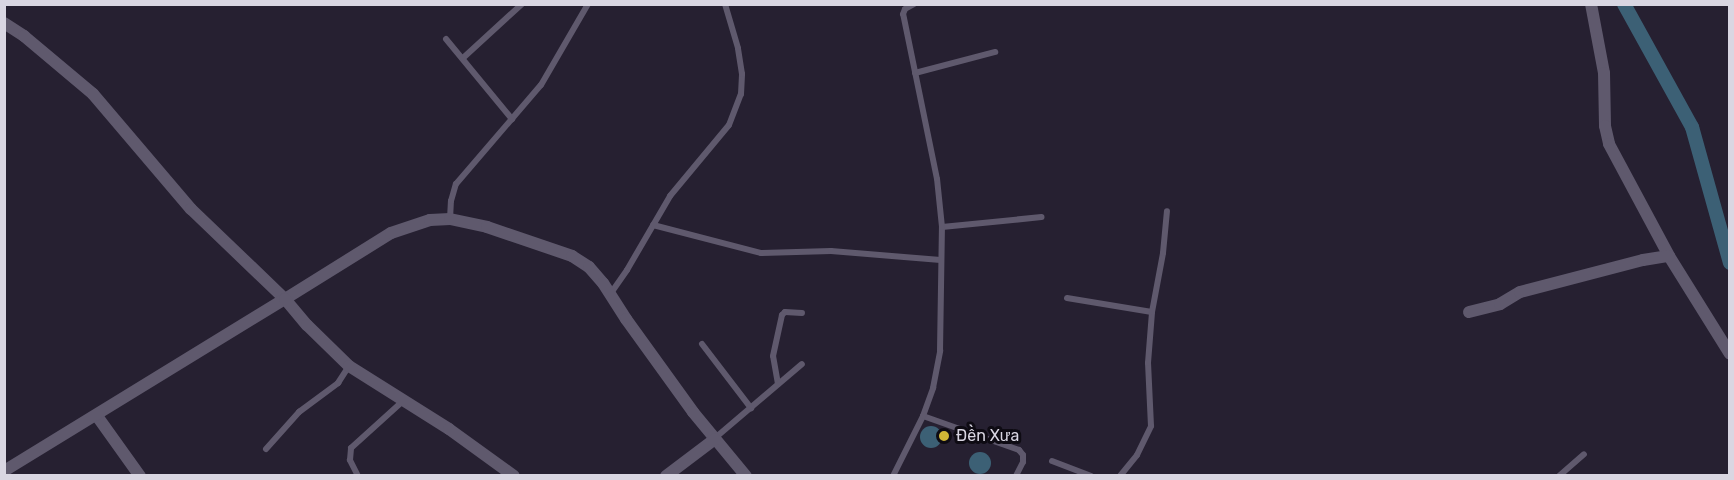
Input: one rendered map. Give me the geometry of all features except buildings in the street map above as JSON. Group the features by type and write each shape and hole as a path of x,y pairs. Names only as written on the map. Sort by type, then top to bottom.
{"street":[{"path":"1591,4 1604,73 1605,126 1609,144 1669,256 1730,354"},
{"path":"4,23 24,36 93,94 191,209 285,299 307,326 349,366 514,476"},
{"path":"4,471 404,227 418,222 450,219 487,227 563,251 589,267 611,293 626,319 746,476"},
{"path":"1469,312 1500,304 1520,292 1643,260 1669,256"},
{"path":"97,416 140,476"},
{"path":"666,476 715,438"}],"lane":[{"path":"463,58 522,4"},
{"path":"450,219 451,201 456,184 542,85 588,4"},
{"path":"611,293 670,196 729,125 741,94 742,74 738,48 724,4"},
{"path":"893,476 923,416 933,388 940,351 942,227 931,141 903,14 905,9 914,4"},
{"path":"446,39 512,119"},
{"path":"915,73 995,52"},
{"path":"1120,476 1137,455 1151,426 1148,363 1152,312 1163,253 1167,211"},
{"path":"942,227 1042,217"},
{"path":"653,225 761,253 831,251 941,260"},
{"path":"1067,298 1152,312"},
{"path":"778,384 773,356 782,315 785,312 802,313"},
{"path":"702,344 724,370 728,381 751,408"},
{"path":"715,438 802,364"},
{"path":"266,449 299,411 338,383 349,366"},
{"path":"357,476 350,460 351,448 403,401"},
{"path":"923,416 1019,450 1023,455 1023,462 1016,476"},
{"path":"1559,476 1584,454"},
{"path":"1052,461 1090,476"}],"water":[{"path":"931,426 939,429 942,437 939,445 931,448 923,445 920,437 923,429"},
{"path":"980,452 988,455 991,463 988,471 980,474 972,471 969,463 972,455"}],"waterway":[{"path":"1624,4 1692,127 1730,263"}],"place":[{"name":"Đền Xưa","path":"944,436"}]}
